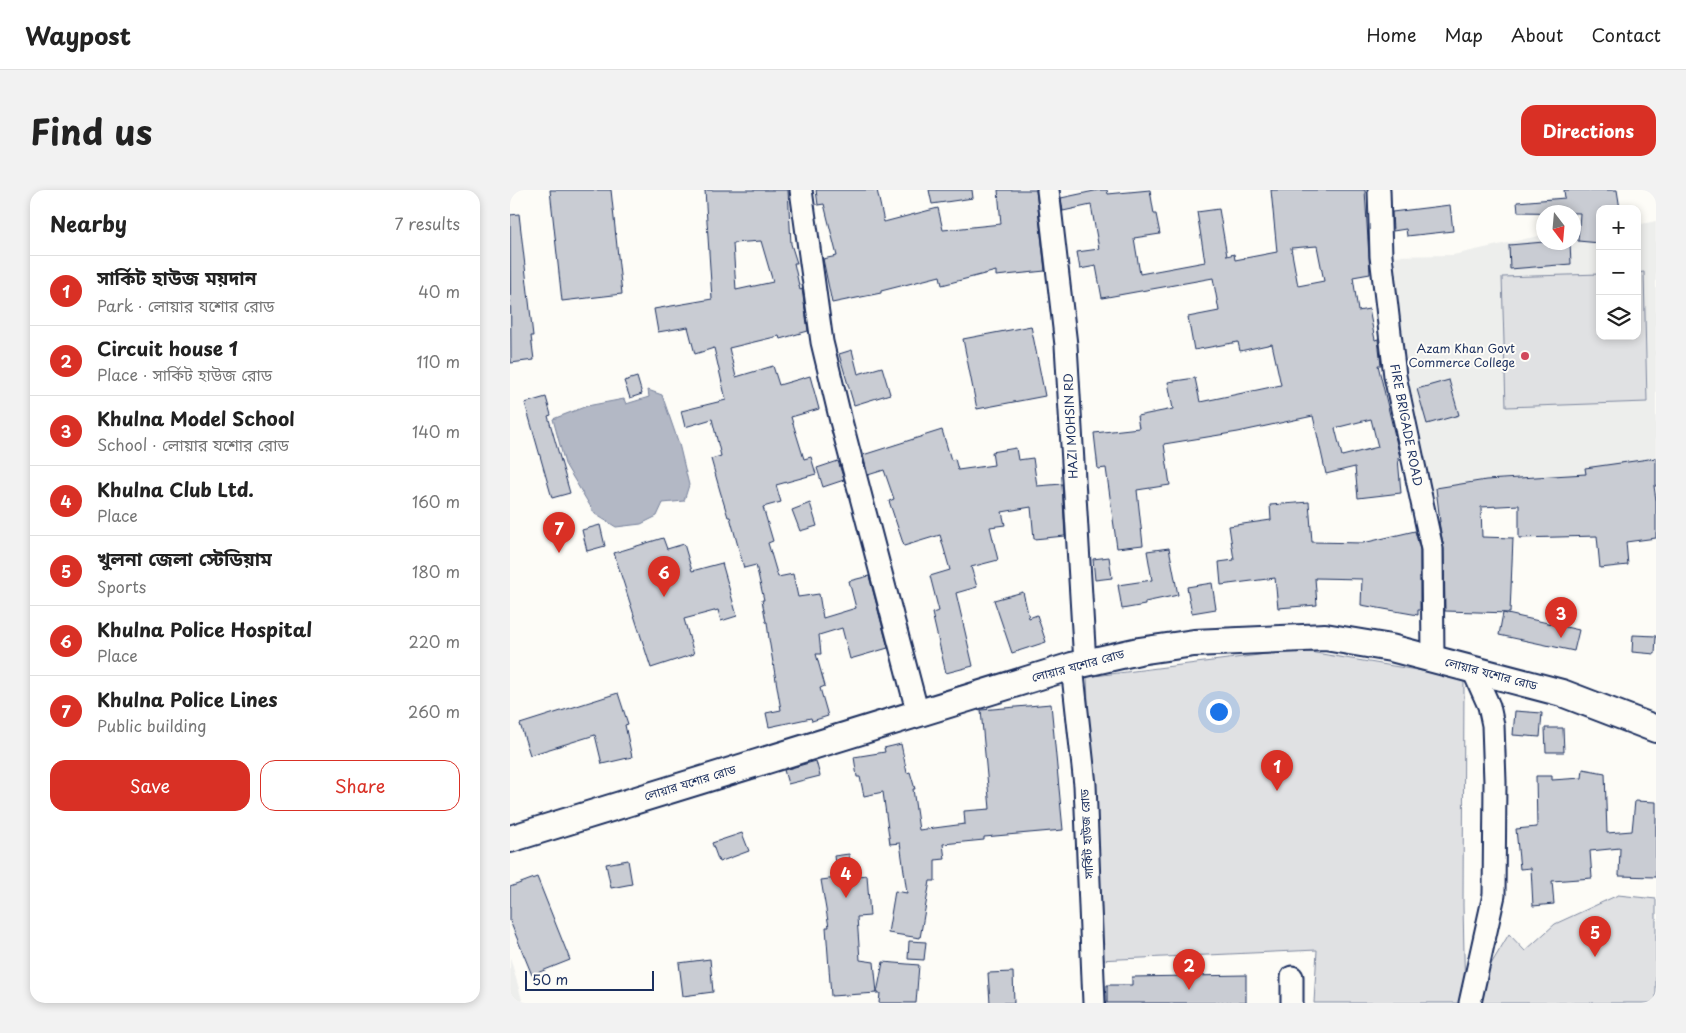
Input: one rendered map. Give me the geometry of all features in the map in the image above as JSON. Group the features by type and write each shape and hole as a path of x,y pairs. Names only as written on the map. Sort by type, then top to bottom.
{"main road":[{"name":"লোয়ার যশোর রোড","path":"510,839 1079,664 1139,651 1194,643 1325,638 1392,648 1562,693 1656,729"}],"street":[{"path":"801,190 822,342 841,422 918,714"},
{"name":"HAZI MOHSIN RD","path":"1048,190 1066,345 1079,664"},
{"name":"FIRE BRIGADE ROAD","path":"1379,190 1382,256 1395,376 1432,549 1433,659"},
{"name":"সার্কিট হাউজ রোড","path":"1079,664 1094,1003"},
{"path":"1470,1003 1494,894 1495,782 1493,725 1490,706 1476,677 1476,670"},
{"path":"1292,977 1292,1003"}],"shaded area":[{"name":"Azam Khan Govt Commerce College","path":"1656,221 1656,469 1422,502 1387,256 1453,255 1536,237 1536,250 1581,250 1581,231 1596,230 1596,340 1641,340 1641,224"},
{"name":"Azam Khan Govt Commerce College","path":"1641,272 1644,272 1647,402 1506,407 1502,277 1596,274 1596,340 1641,340"},
{"path":"648,390 662,395 679,444 689,485 684,501 663,503 657,516 641,524 616,527 595,514 565,464 553,419 587,406 624,399 626,404 649,397"},
{"path":"1298,650 1464,678 1463,905 1465,1003 1314,1003 1317,950 1098,960 1087,677"},
{"path":"1618,895 1656,899 1656,1003 1474,1003 1478,986 1509,934 1525,951 1555,924"},
{"path":"510,957 523,1003 510,1003"}],"building":[{"path":"550,190 611,190 622,294 562,301"},
{"path":"705,190 788,190 791,244 797,263 794,263 800,290 802,289 808,331 780,339 779,336 729,348 736,377 773,366 779,385 810,376 819,409 791,417 804,459 811,457 816,474 776,485 781,502 763,507 773,541 768,543 778,577 793,574 798,597 819,594 823,618 856,608 849,581 869,576 888,648 850,659 842,628 819,635 821,654 816,654 825,686 820,688 828,716 812,721 811,718 769,727 766,713 781,710 762,600 764,600 756,565 744,568 730,517 728,517 720,491 711,459 721,456 712,419 685,427 681,411 726,400 714,348 695,354 688,327 658,332 654,309 712,299","holes":["761,241 773,282 736,290 733,243"]},
{"path":"816,190 877,190 884,222 938,208 943,230 1001,224 998,190 1036,190 1045,271 996,276 996,271 942,285 940,276 881,291 881,293 832,303 823,259 837,256 824,204 818,205"},
{"path":"929,190 972,190 973,198 932,204"},
{"path":"1099,190 1107,190 1108,194 1150,190 1160,234 1134,238 1140,274 1205,262 1197,212 1219,209 1227,256 1234,254 1235,260 1277,252 1271,190 1365,190 1370,274 1353,277 1358,311 1369,309 1375,340 1378,339 1381,365 1378,365 1400,457 1398,458 1401,493 1358,498 1355,467 1326,474 1313,416 1238,432 1164,444 1170,485 1137,490 1143,545 1117,548 1106,468 1098,469 1094,433 1139,428 1137,416 1173,409 1168,382 1195,378 1200,402 1281,385 1272,344 1240,351 1238,342 1194,350 1188,317 1219,311 1213,278 1102,298 1096,266 1080,269 1077,252 1099,249 1091,205 1063,211 1061,198","holes":["1317,246 1324,281 1298,286 1291,248","1371,419 1378,447 1342,456 1335,428"]},
{"path":"1564,190 1617,190 1619,205 1596,205 1596,243 1581,241 1581,205 1536,205 1536,212 1518,212 1517,202 1565,198"},
{"path":"1450,205 1453,231 1407,236 1406,229 1393,231 1392,212"},
{"path":"519,214 534,360 511,363 510,215"},
{"path":"1536,243 1536,250 1570,250 1571,264 1510,269 1509,245"},
{"path":"1031,326 1045,396 977,409 963,339"},
{"path":"852,350 858,374 882,367 890,394 854,405 839,354"},
{"path":"637,377 642,394 630,398 624,381"},
{"path":"1449,380 1459,415 1427,424 1417,389"},
{"path":"546,397 551,415 548,416 570,493 552,498 525,403"},
{"path":"942,430 951,460 955,459 958,470 994,465 992,452 1016,448 1018,460 1033,458 1037,486 1062,484 1065,536 1034,539 1031,507 1002,512 1005,525 990,527 998,560 971,567 977,587 956,593 973,666 946,673 932,613 939,611 930,576 950,570 940,535 904,546 889,501 894,499 884,470 868,475 863,455"},
{"path":"1656,458 1656,486 1654,486 1656,538 1626,542 1628,565 1600,568 1597,536 1519,538 1519,505 1481,507 1482,537 1513,538 1510,613 1445,611 1444,549 1436,488 1486,480 1586,474 1585,468"},
{"path":"838,461 844,480 823,487 817,468"},
{"path":"1309,502 1312,542 1363,543 1415,531 1420,550 1420,610 1418,610 1418,615 1361,605 1362,579 1315,578 1317,605 1278,608 1275,578 1221,585 1219,562 1234,560 1229,526 1271,520 1270,505"},
{"path":"810,503 817,526 800,531 792,510"},
{"path":"600,525 605,546 587,551 582,530"},
{"path":"663,538 667,549 684,544 692,571 722,563 737,616 721,621 718,610 684,619 694,654 651,668 614,553"},
{"path":"1169,548 1178,595 1145,602 1145,605 1122,609 1118,585 1152,580 1147,551"},
{"path":"1109,557 1112,578 1095,580 1093,559"},
{"path":"1212,583 1216,609 1192,613 1187,587"},
{"path":"1023,592 1029,618 1037,615 1046,642 1012,653 994,600"},
{"path":"1503,613 1579,630 1574,651 1499,635"},
{"path":"1633,635 1656,636 1655,654 1632,652"},
{"path":"618,693 628,724 625,725 632,757 602,764 595,735 530,755 520,724"},
{"path":"1051,704 1063,830 984,837 984,840 943,844 945,859 935,860 935,881 930,881 920,938 888,933 895,891 907,893 900,843 890,844 883,792 864,796 860,777 857,777 854,757 885,752 884,748 901,744 907,773 910,772 915,789 913,789 919,830 965,824 964,811 990,809 981,710"},
{"path":"1515,711 1542,713 1540,737 1513,735"},
{"path":"1545,728 1563,728 1564,752 1546,752"},
{"path":"816,761 820,776 788,784 784,770"},
{"path":"1583,769 1605,773 1607,833 1632,831 1635,801 1656,802 1656,877 1619,876 1620,848 1590,851 1592,878 1552,881 1554,904 1533,906 1531,868 1520,869 1516,829 1537,827 1536,776 1552,776 1552,780 1582,778"},
{"path":"742,833 749,851 719,862 712,843"},
{"path":"849,854 851,877 867,875 870,916 857,917 860,960 874,962 877,993 831,996 826,927 829,927 821,880 837,878 834,856"},
{"path":"628,860 632,884 611,888 606,864"},
{"path":"537,877 570,960 532,975 510,921 510,887"},
{"path":"909,941 926,942 924,960 908,959"},
{"path":"710,959 713,992 683,996 679,963"},
{"path":"883,962 919,965 916,1003 879,1003 880,993 877,993"},
{"path":"1013,972 1014,1003 990,1003 988,973"},
{"path":"1246,975 1246,1003 1107,1003 1107,985 1132,985 1132,977"}],"place":[{"name":"Azam Khan Govt Commerce College","path":"1525,356"},
{"name":"Khulna Police Lines","path":"559,553"},
{"name":"Khulna Police Hospital","path":"664,597"},
{"name":"Khulna Model School","path":"1561,638"},
{"name":"সার্কিট হাউজ ময়দান","path":"1277,791"},
{"name":"Khulna Club Ltd.","path":"846,898"},
{"name":"খুলনা জেলা স্টেডিয়াম","path":"1595,957"},
{"name":"Circuit house 1","path":"1189,990"}]}
